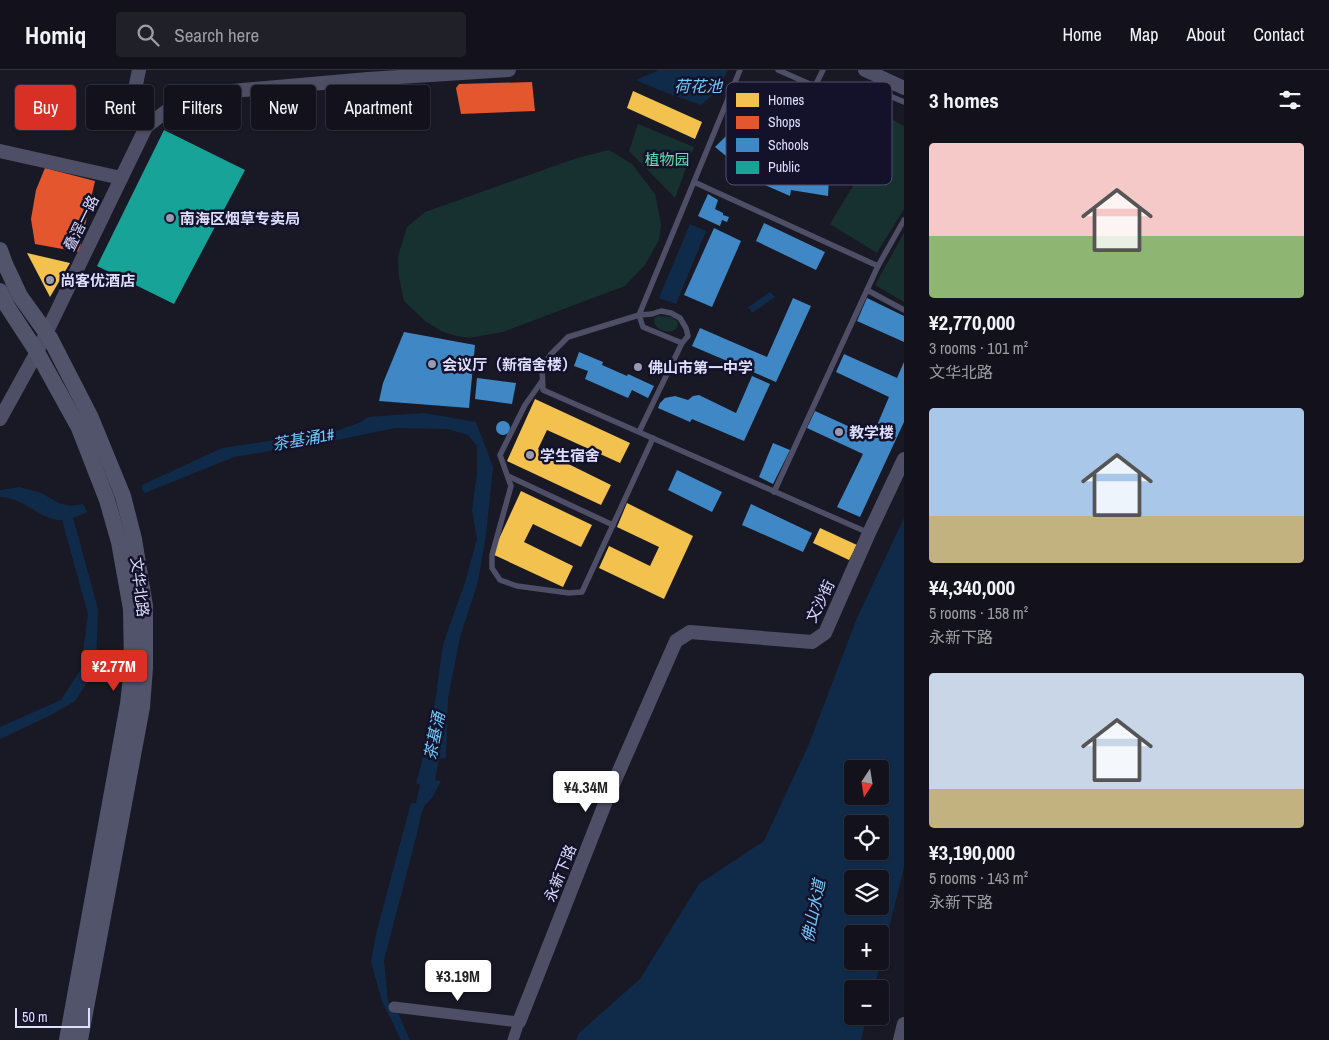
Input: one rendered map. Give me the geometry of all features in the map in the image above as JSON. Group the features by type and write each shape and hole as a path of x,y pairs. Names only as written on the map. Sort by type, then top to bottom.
{"main road":[{"name":"文华北路","path":"0,250 4,264 20,296 46,333 91,418 123,496 134,539 145,606 145,668 142,707 80,1040"},
{"name":"文华北路","path":"0,291 7,306 37,352 79,428 107,500 119,542 130,609 132,667 128,704 67,1040"}],"street":[{"path":"136,85 139,70"},
{"path":"154,121 187,95 377,74 509,70"},
{"path":"865,70 891,82"},
{"path":"892,82 904,88"},
{"name":"叠滘一路","path":"0,418 37,352 145,130"},
{"path":"0,151 121,178"},
{"name":"文沙街","path":"690,632 812,642 825,633 904,459"},
{"name":"永新下路","path":"519,1022 608,796 676,641 690,632"},
{"path":"394,1008 519,1022 513,1040"},
{"path":"900,1040 904,1024"}],"lane":[{"path":"735,82 740,70"},
{"path":"778,70 806,82"},
{"path":"817,82 823,70"},
{"path":"892,97 904,102"},
{"path":"682,343 644,327 639,315 726,104"},
{"path":"694,182 878,266"},
{"path":"774,492 878,266 904,220"},
{"path":"867,290 904,310"},
{"path":"639,432 682,343 688,336 680,318 671,313 660,311 639,315 568,337 551,354 542,368 543,390 869,533"},
{"path":"543,380 526,405 500,455 511,486 492,555 492,568 500,580 517,586 569,593 582,592 652,438"},
{"path":"508,476 613,525"}],"green space":[{"path":"893,120 904,126 904,209 877,253 830,224 854,185 892,185"},
{"name":"植物园","path":"638,124 694,147 675,198 629,151"},
{"path":"609,150 632,164 655,194 661,224 659,240 645,265 625,286 503,332 469,338 441,331 425,321 404,301 399,278 398,256 407,227 425,212 577,158"},
{"path":"904,233 904,302 875,285"},
{"path":"658,316 671,317 677,321 676,329 669,332 658,328 654,318"}],"water":[{"name":"荷花池","path":"659,70 728,70 717,91 701,105 636,80"},
{"path":"690,224 706,231 676,304 659,298"},
{"path":"770,292 775,297 752,313 747,308"},
{"path":"424,413 476,422 493,467 486,535 478,582 460,637 448,698 446,758 439,759 435,780 441,781 421,814 384,960 388,1001 399,1015 410,1040 401,1040 382,1001 371,962 376,934 411,803 416,803 420,785 416,783 435,702 443,645 466,579 477,539 472,510 477,473 477,446 468,435 447,429 395,428 337,440 234,457 145,493 142,490 142,485 222,448 336,431 361,422 368,417"},
{"path":"20,487 41,493 59,503 71,506 83,504 87,512 73,518 98,609 96,669 75,701 49,716 0,739 0,727 61,700 81,669 88,614 62,520 55,520 17,501 0,497 0,490"},
{"name":"佛山水道","path":"904,518 904,867 889,928 889,925 844,925 844,970 879,970 876,980 844,980 844,1025 865,1025 861,1040 576,1040 579,1033 640,979 699,884 764,841 809,744 857,618"}],"building: Homes":[{"path":"633,91 702,122 695,139 627,108"},
{"name":"尚客优酒店","path":"27,253 70,263 50,297"},
{"name":"学生宿舍","path":"535,399 630,443 620,463 547,430 538,449 611,485 601,505 507,461"},
{"name":"学生宿舍","path":"521,491 592,525 581,547 533,524 524,542 573,566 563,587 492,554"},
{"path":"627,503 693,536 664,599 599,568 609,546 650,566 659,547 617,527"},
{"path":"820,528 857,545 849,560 813,543"}],"building: Shops":[{"path":"532,82 535,111 461,114 456,88 459,84"},
{"path":"45,168 95,181 79,252 35,244 31,219 36,190"}],"building: Schools":[{"path":"726,136 726,156 715,147"},
{"path":"765,185 829,185 828,196 791,190 790,196"},
{"path":"708,194 718,200 715,209 729,217 727,222 722,220 720,226 698,216"},
{"path":"764,223 825,252 816,270 756,241"},
{"path":"714,228 741,241 712,307 684,295"},
{"path":"793,298 811,306 776,382 692,346 700,328 767,357"},
{"path":"867,298 904,316 904,342 857,321"},
{"name":"会议厅（新宿舍楼）","path":"404,332 475,345 469,408 379,401 383,383"},
{"path":"579,352 603,362 602,365 654,386 648,398 632,390 628,398 585,379 588,371 574,366"},
{"name":"教学楼","path":"844,354 897,378 904,362 904,422 860,517 837,507 863,454 807,428 815,411 872,437 889,397 836,372"},
{"path":"752,376 770,384 744,441 692,419 690,422 658,408 665,398 675,396 688,400 693,396 699,395 736,413"},
{"path":"477,378 516,383 512,404 475,399"},
{"path":"503,421 508,423 510,428 508,433 503,435 498,433 496,428 498,423"},
{"path":"773,443 790,450 773,484 759,477"},
{"path":"677,470 722,492 712,512 668,490"},
{"path":"751,504 812,533 803,552 742,525"}],"building: Public":[{"name":"南海区烟草专卖局","path":"164,130 245,170 174,304 97,266"}],"place":[{"name":"南海区烟草专卖局","path":"170,218"},
{"name":"尚客优酒店","path":"50,280"},
{"name":"会议厅（新宿舍楼）","path":"432,364"},
{"name":"佛山市第一中学","path":"638,367"},
{"name":"教学楼","path":"839,432"},
{"name":"学生宿舍","path":"530,455"}],"water label":[{"name":"茶基涌1#","path":"303,439"},
{"name":"茶基涌","path":"434,736"}]}
